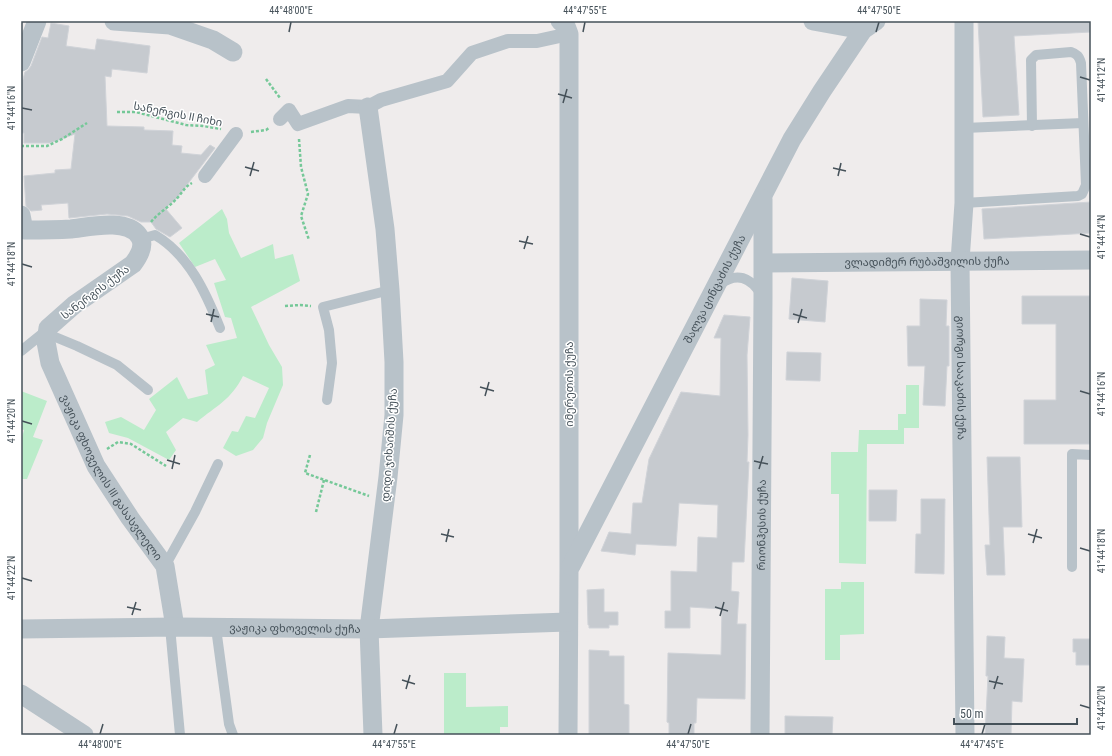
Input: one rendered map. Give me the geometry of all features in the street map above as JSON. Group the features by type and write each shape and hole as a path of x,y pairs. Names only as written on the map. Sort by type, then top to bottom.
{"street":[{"path":"21,62 37,21"},
{"path":"114,21 170,25 213,40 233,52"},
{"path":"813,21 871,24"},
{"name":"გიორგი სააკაძის ქუჩა","path":"964,21 964,203 960,261 966,735"},
{"name":"შალვა ცინცაძის ქუჩა","path":"570,569 792,139 822,91 871,24"},
{"path":"285,115 298,124 348,106 368,107 380,100 447,81 472,53 508,41 537,41 565,27"},
{"name":"იმერეთის ქუჩა","path":"565,27 570,569 568,622 568,735"},
{"name":"დიდი ჯიხაიშის ქუჩა","path":"368,107 385,229 394,362 394,415 369,629 373,735"},
{"path":"205,176 236,134"},
{"name":"რიონჰესის ქუჩა","path":"760,735 764,297 763,196"},
{"path":"22,225 69,229 112,225 131,228 140,237"},
{"name":"სანერგის ქუჩა","path":"48,331 74,305 133,264 139,255 142,246 140,237"},
{"name":"ვლადიმერ რუბაშვილის ქუჩა","path":"764,263 1091,260"},
{"name":"ვაჟიკა ფხოველის III გასასვლელი","path":"48,331 46,342 50,362 92,459 130,518 165,566 173,627"},
{"name":"ვაჟიკა ფხოველის ქუჩა","path":"21,629 173,627 369,629 568,622"},
{"path":"21,694 84,735"}],"lane":[{"path":"964,203 1078,196 1082,194 1086,185 1081,63 1079,57 1071,52 1036,55 1031,60 1032,126"},
{"path":"964,128 1083,123"},
{"path":"140,237 155,235 170,245 178,253 205,292 220,328"},
{"path":"715,287 733,276 743,278 758,288 764,297"},
{"path":"327,400 332,363 329,330 323,307 390,290"},
{"path":"48,331 117,365 148,390"},
{"name":"სანერგის ქუჩა","path":"21,350 48,331"},
{"path":"1072,567 1072,454 1091,454"},
{"path":"165,566 195,512 218,464"},
{"path":"173,627 180,735"},
{"path":"216,628 229,724 232,735"}],"path":[{"path":"236,134 266,130 285,115 266,79"},
{"name":"სანერგის II ჩიხი","path":"117,112 136,112 186,125 219,129 236,134"},
{"path":"21,146 47,146 62,139 87,123"},
{"path":"298,124 301,167 308,194 301,216 309,240"},
{"path":"140,237 146,226 151,223 155,216 178,198 188,185 205,176"},
{"path":"285,306 300,305 323,307"},
{"path":"92,459 118,442 131,444 166,466"},
{"path":"310,455 305,473 385,501"},
{"path":"316,512 324,480"}],"green space":[{"path":"222,209 227,219 229,233 241,258 273,244 275,259 293,254 300,281 251,307 269,345 282,367 283,385 267,423 263,438 253,450 236,456 223,448 232,431 238,432 246,416 255,418 269,388 243,376 228,397 197,422 183,418 166,432 176,450 169,460 128,438 109,433 105,422 121,417 144,430 156,410 149,399 177,377 188,399 208,394 205,370 215,365 206,345 237,338 231,318 225,317 214,283 226,280 215,259 195,267 179,243"},
{"path":"906,385 919,385 919,428 904,428 904,444 867,444 866,564 839,563 839,494 831,494 831,452 858,452 859,430 898,430 898,414 906,414"},
{"path":"21,391 47,401 33,437 43,440 27,479 21,479 21,442 24,430 21,429"},
{"path":"841,582 864,582 864,634 840,635 840,660 825,660 825,589 841,589"},
{"path":"444,673 466,673 466,707 508,706 508,727 500,727 500,735 444,735"}],"building":[{"path":"978,21 1091,21 1091,32 1014,36 1019,115 983,117"},
{"path":"51,23 69,26 66,46 95,50 97,39 150,46 147,73 112,69 111,77 105,76 107,126 144,127 144,130 173,131 172,145 182,146 181,153 201,155 210,145 215,148 177,198 165,208 182,228 170,237 156,229 151,222 141,222 128,216 107,214 69,218 68,203 41,205 42,210 31,211 26,206 24,176 55,173 55,170 71,169 75,134 50,143 24,143 24,133 21,133 21,86 25,72 31,66 42,37 48,38"},
{"path":"1091,202 1091,233 984,239 982,209"},
{"path":"792,278 828,281 825,322 789,319"},
{"path":"1022,296 1091,296 1091,444 1024,444 1024,400 1056,400 1056,324 1022,324"},
{"path":"920,299 947,300 946,326 949,326 949,366 947,366 945,406 923,405 925,366 908,366 907,326 920,326"},
{"path":"724,315 750,317 747,355 747,462 749,462 744,562 732,562 731,591 739,592 737,624 746,624 745,699 697,698 694,735 669,735 669,723 667,722 668,653 721,655 722,609 690,607 690,628 665,628 665,611 671,611 671,571 697,572 698,537 717,538 718,505 679,503 676,546 636,544 635,555 601,551 609,532 631,534 633,503 642,503 649,459 681,392 720,396 721,338 714,338"},
{"path":"787,352 821,353 820,381 786,380"},
{"path":"987,457 1020,457 1022,527 1003,527 1005,575 987,575 985,545 990,545"},
{"path":"869,490 897,490 896,521 869,521"},
{"path":"921,499 945,499 944,574 915,573 916,534 921,534"},
{"path":"604,589 604,612 618,612 618,625 609,625 609,628 589,628 587,590"},
{"path":"987,636 1005,637 1004,658 1024,659 1022,702 1012,701 1011,735 985,735 988,676 986,676"},
{"path":"1073,639 1091,639 1091,665 1076,665 1076,652 1073,652"},
{"path":"589,650 609,651 609,656 624,656 624,704 629,705 629,735 589,735"},
{"path":"785,716 833,717 832,735 785,735"}]}
